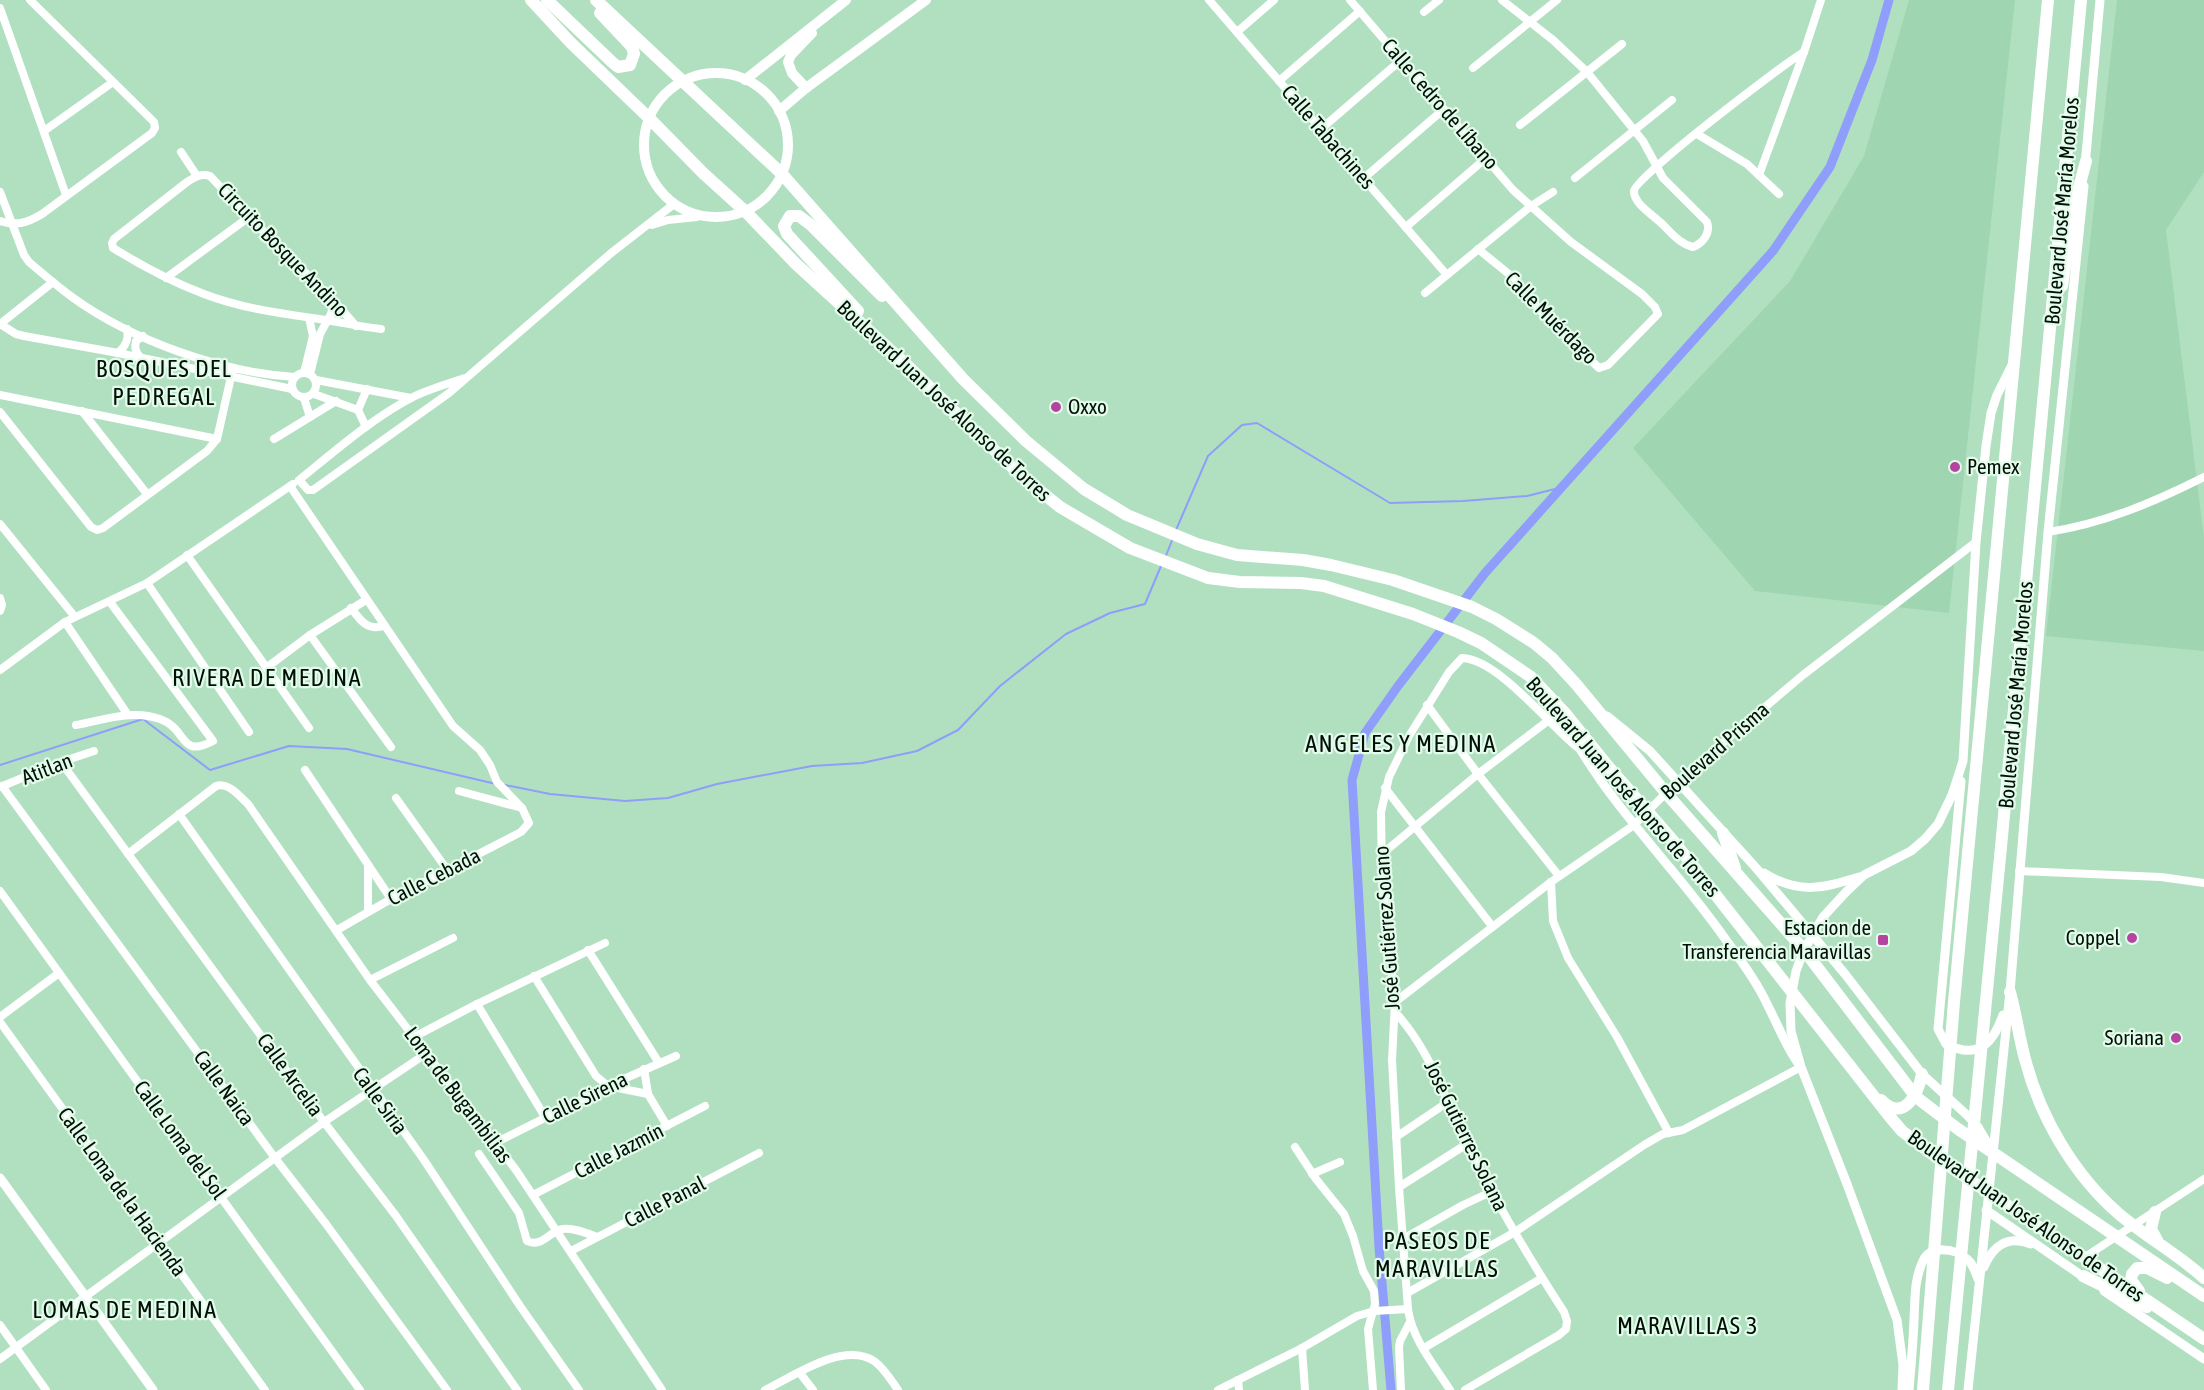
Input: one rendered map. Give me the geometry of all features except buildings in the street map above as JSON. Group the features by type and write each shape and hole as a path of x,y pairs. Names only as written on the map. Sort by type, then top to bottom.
{"main road":[{"name":"Boulevard Juan José Alonso de Torres","path":"531,0 571,44 746,212 796,264 1040,492 1060,507 1106,536 1150,557 1208,578 1324,586 1381,603 1458,632 1515,665 1531,677 1565,713 1675,843 1902,1131 1936,1157 2204,1339"},
{"path":"547,0 612,62 623,67 630,65 634,54 632,47 589,0"},
{"name":"Boulevard Juan José Alonso de Torres","path":"596,0 782,174 963,379 1010,426 1066,476 1119,511 1163,532 1237,555 1303,560 1393,580 1472,608 1496,619 1534,643 1552,658 1666,793 1804,950 1916,1097 1940,1116 2204,1298"},
{"path":"745,80 846,0"},
{"path":"779,111 806,88 926,0"},
{"name":"Boulevard José María Morelos","path":"1923,1390 1940,1159 2048,0"},
{"name":"Boulevard José María Morelos","path":"1948,1390 2081,0"},
{"path":"806,88 792,73 788,62 791,55 830,12"},
{"path":"712,73 745,80 766,95 779,111 787,140 782,174 768,195 746,212 722,219 697,217 674,204 658,186 648,165 646,133 649,118 662,94 684,80 696,75 712,73"},
{"path":"2049,348 2060,302 2075,203 2086,161"},
{"path":"886,346 866,320 787,234 784,225 790,216 799,216 811,225 858,274 913,321"},
{"path":"1723,833 1738,875"},
{"path":"2010,992 2034,1087 2054,1133 2089,1184 2103,1199 2133,1226 2203,1277"},
{"path":"1828,1037 1844,1052 1885,1104 1896,1108 1901,1107 1916,1097 1922,1074"},
{"path":"2155,1212 2151,1229 2162,1246"},
{"path":"2147,1300 2131,1280 2137,1268 2153,1270 2204,1298"},
{"path":"2083,1276 2178,1322"}],"street":[{"path":"0,221 12,225 27,223 42,214 152,133 154,128 154,122 30,0"},
{"name":"Calle Tabachines","path":"1209,0 1448,274"},
{"path":"1237,32 1274,0"},
{"name":"Calle Cedro de Líbano","path":"1350,0 1513,190 1531,206"},
{"path":"1424,12 1439,0"},
{"path":"1502,0 1553,40 1587,72 1635,130 1649,151 1656,168 1663,178 1707,222 1706,236 1696,246 1688,246 1635,198 1636,185 1656,168 1697,134 1772,73 1804,52"},
{"path":"1473,68 1557,0"},
{"path":"1759,175 1821,0"},
{"path":"1968,1390 2010,992 2048,532 2100,0"},
{"path":"0,8 66,195"},
{"path":"1279,81 1360,11"},
{"path":"1520,125 1622,44"},
{"path":"1321,129 1401,60"},
{"path":"44,131 112,82"},
{"path":"1575,178 1672,100"},
{"path":"1364,178 1444,109"},
{"path":"1697,134 1739,159 1779,194"},
{"name":"Circuito Bosque Andino","path":"181,152 197,176"},
{"path":"1406,227 1486,158"},
{"name":"Circuito Bosque Andino","path":"310,376 313,336 309,318 227,302 166,278 113,248 114,239 197,176 204,174 210,176 356,326"},
{"path":"0,192 24,255 29,262 73,298 127,329 191,356 233,368 272,375 310,376 411,398"},
{"path":"1425,293 1531,206 1553,192"},
{"path":"299,480 308,490 313,490 449,393 601,262 674,204"},
{"name":"Calle Muérdago","path":"1478,249 1515,279 1548,320 1594,365 1599,368 1608,365 1658,314 1657,311 1642,294 1571,242 1531,206"},
{"path":"166,278 249,217"},
{"path":"643,230 668,220 697,217"},
{"path":"53,282 0,324 24,336 292,389 299,397 304,398 314,394 358,410 366,427"},
{"path":"309,318 328,321 334,301"},
{"name":"Circuito Bosque Andino","path":"310,376 320,334 328,321 356,326"},
{"path":"356,326 381,329"},
{"path":"118,353 124,348 128,339 127,329"},
{"path":"141,358 135,346 136,341 143,336"},
{"path":"2010,992 1998,1028 1993,1038 1984,1046 1974,1050 1964,1050 1946,1044 1938,1029 1938,1019 1963,760 1976,542 1991,413 2014,361"},
{"path":"0,412 91,527 97,530 103,528 207,451 217,439 233,368"},
{"path":"310,376 317,385 314,394"},
{"path":"292,389 295,377"},
{"path":"0,670 65,622 110,603 147,583 299,480 366,427 411,398 430,389 465,378"},
{"path":"358,410 367,389"},
{"path":"0,395 217,439"},
{"path":"304,398 310,417"},
{"path":"274,439 336,401"},
{"path":"82,411 147,494"},
{"path":"2048,532 2125,513 2204,477"},
{"path":"290,486 453,726 480,750 497,782 522,808"},
{"path":"0,525 75,617"},
{"name":"Boulevard Prisma","path":"1395,1002 1559,876 1634,825 1677,782 1803,675 1976,542"},
{"path":"187,555 309,728"},
{"path":"147,583 249,732"},
{"path":"0,598 2,605 0,611"},
{"path":"266,668 310,635 366,600"},
{"path":"76,725 140,713 172,724 189,746 194,748 201,748 213,741 110,603"},
{"path":"351,609 368,627 384,626"},
{"path":"65,622 128,715"},
{"path":"310,635 391,747"},
{"name":"José Gutiérrez Solano","path":"1410,1322 1396,1137 1392,1048 1395,1002 1382,878 1380,824 1384,788 1427,705 1454,665 1462,658 1478,662 1505,680 1549,720"},
{"path":"1589,701 1650,751 1757,869 1812,934 1922,1074 1978,1127 1992,1151"},
{"path":"1427,705 1559,876"},
{"path":"1565,713 1569,727 1581,750 1634,825 1699,903 1758,986 1787,1046 1801,1067"},
{"path":"1382,854 1549,720 1581,750"},
{"name":"Atitlan","path":"1,787 94,751"},
{"path":"1757,869 1785,884 1810,889 1864,875 1911,851 1925,839 1946,810 1963,760"},
{"name":"Calle Arcelia","path":"61,762 324,1122 396,1216 517,1390"},
{"path":"305,770 391,898"},
{"name":"Loma de Bugambilias","path":"179,814 222,784 229,787 248,804 370,980 532,1195 571,1251 605,1308 662,1390"},
{"name":"Calle Naica","path":"1,787 447,1390"},
{"path":"1384,788 1492,926"},
{"path":"459,791 522,808"},
{"path":"396,798 448,871"},
{"name":"Calle Cebada","path":"337,930 391,898 521,832 529,823 522,808"},
{"path":"128,854 179,814"},
{"name":"Calle Siria","path":"179,814 423,1160 579,1390"},
{"path":"368,865 368,911"},
{"path":"2019,871 2161,877 2204,883"},
{"path":"1864,875 1834,904 1812,934 1804,950 1792,990 1789,1018 1801,1067 1897,1320 1903,1365 1902,1390"},
{"path":"1551,882 1553,921 1563,948 1617,1037 1669,1132"},
{"name":"Calle Loma del Sol","path":"0,891 360,1390"},
{"path":"370,980 453,938"},
{"path":"414,1037 605,943"},
{"path":"588,950 659,1063"},
{"path":"0,1017 59,973"},
{"path":"534,976 590,1069 601,1081 608,1086 648,1094"},
{"path":"477,1004 545,1118"},
{"name":"José Gutierres Solana","path":"1395,1012 1424,1050 1467,1144 1515,1232 1564,1312 1567,1325 1559,1335 1465,1390"},
{"name":"Calle Loma de la Hacienda","path":"0,1022 266,1390"},
{"path":"0,1359 371,1088 427,1053"},
{"name":"Calle Sirena","path":"495,1143 608,1086 676,1056"},
{"path":"1409,1292 1515,1232 1644,1145 1669,1132 1683,1130 1801,1067"},
{"path":"644,1069 648,1094 667,1126"},
{"path":"1396,1137 1448,1102"},
{"name":"Calle Jazmín","path":"532,1195 705,1107"},
{"path":"1399,1187 1467,1144"},
{"path":"1295,1147 1349,1224 1363,1271 1374,1292 1376,1311 1368,1329 1373,1390"},
{"name":"Calle Panal","path":"571,1251 759,1153"},
{"path":"479,1154 519,1213 525,1237 532,1243 540,1243 557,1231 574,1230 597,1237"},
{"path":"1312,1174 1340,1162"},
{"path":"0,1178 153,1390"},
{"path":"2085,1257 2204,1179"},
{"path":"1403,1239 1492,1191"},
{"path":"1986,1210 2204,1359"},
{"path":"1979,1284 1992,1251 2002,1242 2017,1240 2042,1248"},
{"path":"1909,1390 1918,1276 1924,1258 1930,1251 1957,1252 1972,1264 1979,1284"},
{"path":"1424,1348 1542,1278"},
{"path":"1218,1390 1302,1348 1357,1316 1376,1311 1408,1309"},
{"path":"1410,1322 1450,1390"},
{"path":"1401,1390 1400,1341 1410,1322"},
{"path":"0,1325 46,1390"},
{"path":"1302,1348 1305,1390"},
{"path":"765,1390 831,1358 853,1354 863,1356 881,1367 898,1390"},
{"path":"800,1373 813,1390"},
{"path":"1238,1380 1239,1390"}],"shaded area":[{"path":"1909,0 2015,0 1949,613 1755,591 1633,448 1790,281 1864,156"},
{"path":"2117,0 2204,0 2204,172 2166,230 2204,538 2204,651 2046,636"}],"waterway":[{"path":"1391,1390 1379,1247 1352,780 1365,733 1485,573 1773,251 1830,167 1872,60 1889,0"},
{"path":"1176,530 1208,456 1242,425 1257,423 1390,503 1527,496 1563,487"},
{"path":"1165,558 1173,538"},
{"path":"505,785 550,794 625,801 668,798 717,784 812,766 862,763 917,751 958,730 1000,686 1066,634 1110,613 1145,604 1161,566"},
{"path":"0,765 143,719 210,770 289,746 347,749 496,784"}],"place":[{"name":"Oxxo","path":"1056,407"},
{"name":"Pemex","path":"1955,467"},
{"name":"Coppel","path":"2132,938"},
{"name":"Estacion de Transferencia Maravillas","path":"1883,940"},
{"name":"Soriana","path":"2176,1038"}],"district":[{"name":"BOSQUES DEL PEDREGAL","path":"164,383"},
{"name":"RIVERA DE MEDINA","path":"267,678"},
{"name":"ANGELES Y MEDINA","path":"1401,744"},
{"name":"PASEOS DE MARAVILLAS","path":"1437,1255"},
{"name":"LOMAS DE MEDINA","path":"125,1310"},
{"name":"MARAVILLAS 3","path":"1688,1326"}]}
